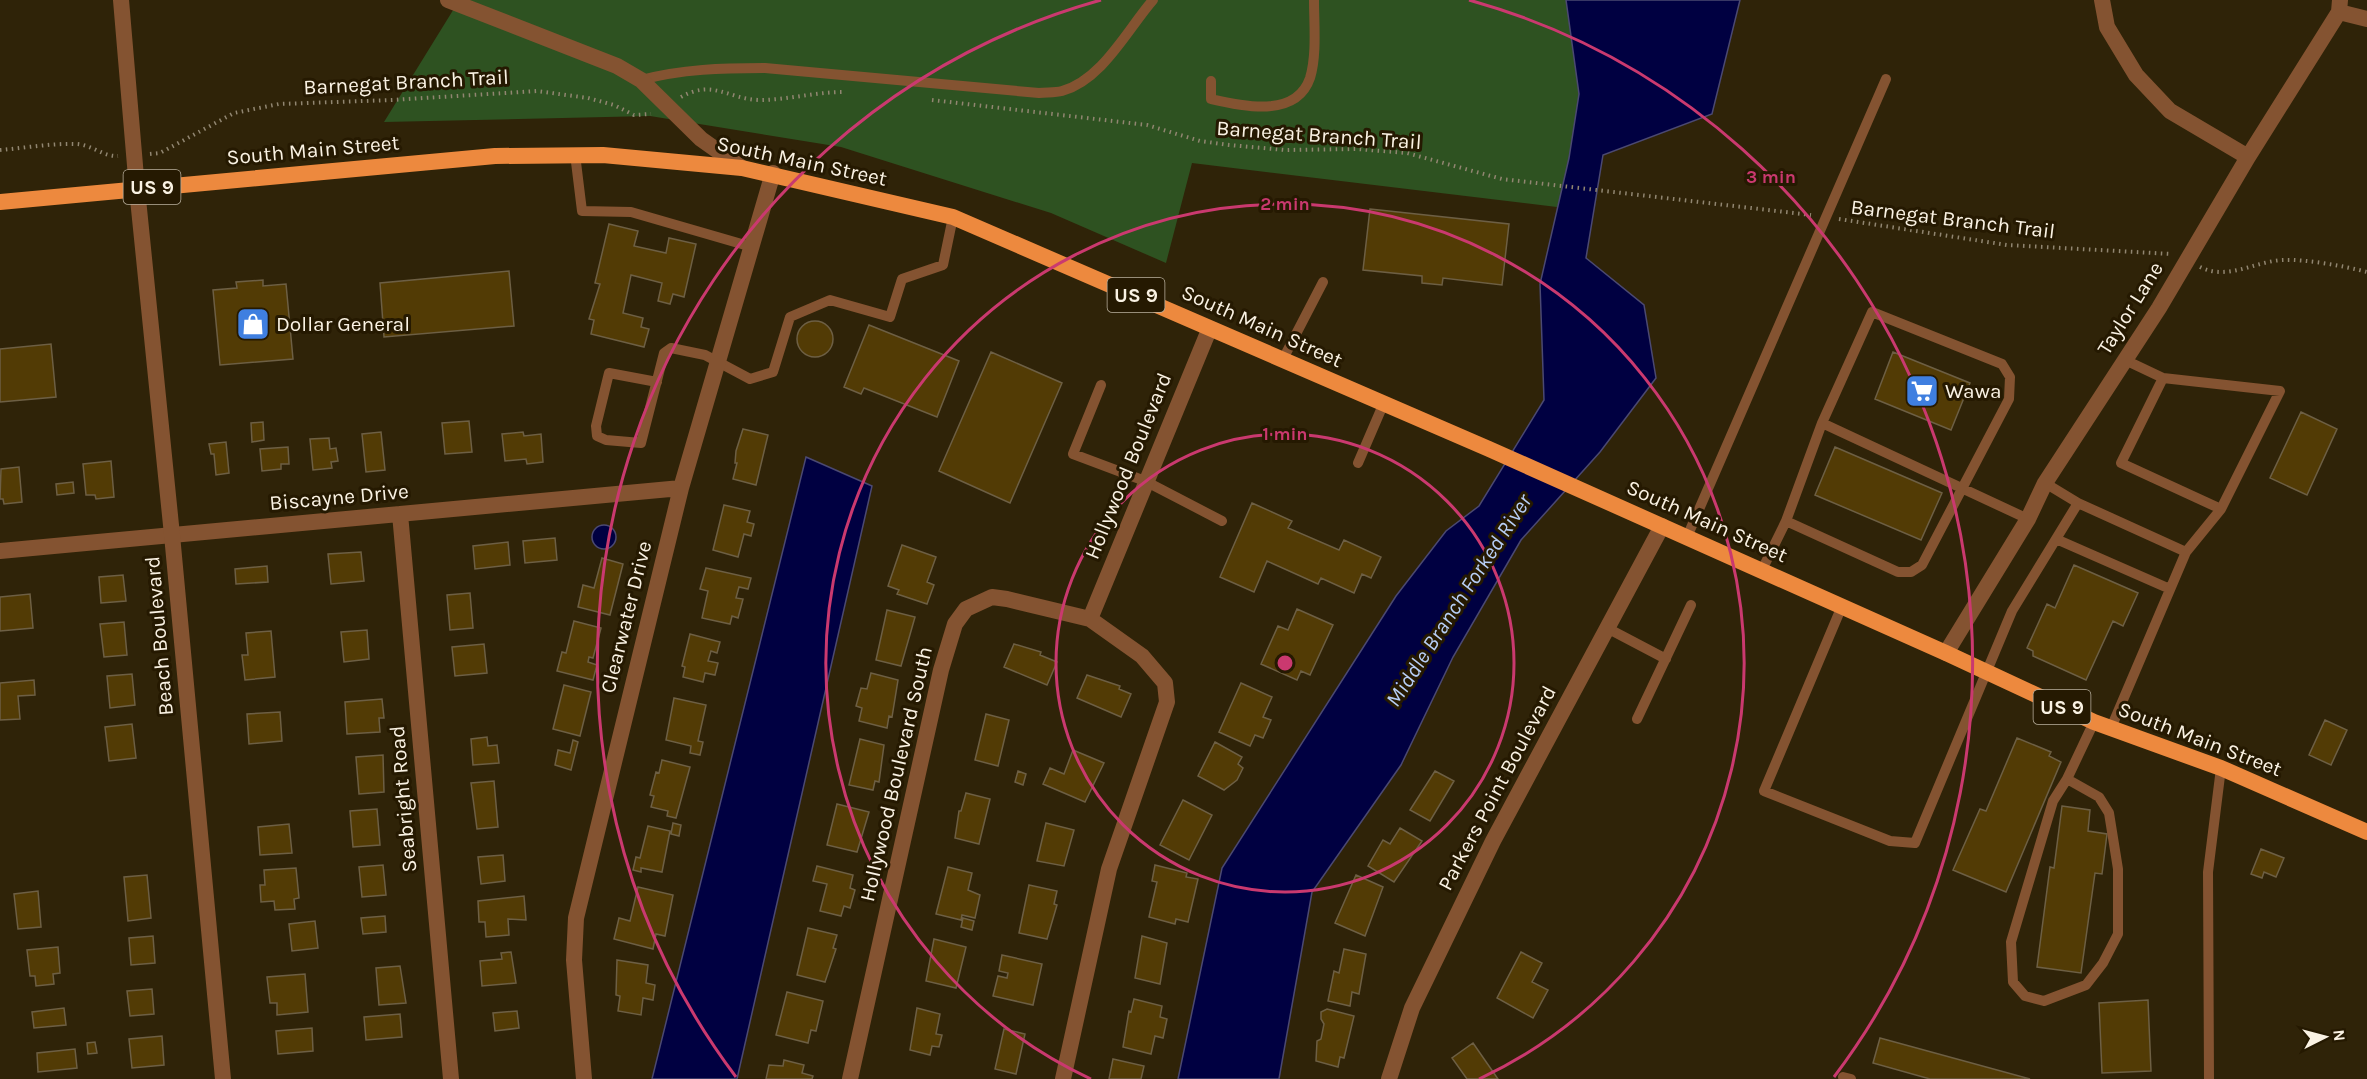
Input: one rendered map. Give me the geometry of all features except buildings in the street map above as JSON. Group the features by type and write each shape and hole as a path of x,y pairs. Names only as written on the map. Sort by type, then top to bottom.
{"highway":[{"name":"South Main Street","path":"0,202 495,156 575,154 742,168 773,173 953,217 1600,498 2094,722 2221,768 2367,832"}],"street":[{"name":"Beach Boulevard","path":"122,0 137,189 223,1079"},
{"path":"448,0 617,66 641,80 701,139 742,168"},
{"path":"2102,0 2107,27 2136,75 2170,111 2248,156"},
{"name":"Taylor Lane","path":"1946,653 2028,519 2046,483 2125,360 2340,6 2367,19"},
{"name":"Clearwater Drive","path":"584,1079 574,960 576,918 681,488 720,363 773,173"},
{"name":"Hollywood Boulevard","path":"1090,619 1209,330"},
{"name":"Biscayne Drive","path":"0,551 681,488"},
{"name":"Seabright Road","path":"400,514 451,1079"},
{"name":"Parkers Point Boulevard","path":"1389,1079 1412,1008 1493,841 1662,526"},
{"name":"Hollywood Boulevard South","path":"850,1079 941,670 955,624 966,609 992,597 1090,619"},
{"path":"1064,1079 1109,869 1167,702 1165,683 1142,656 1090,619"}],"lane":[{"path":"641,80 667,73 724,68 765,68 1019,91 1061,91 1079,83 1100,66 1153,0"},
{"path":"1211,81 1211,99 1249,108 1284,104 1299,94 1310,79 1314,0"},
{"path":"1687,537 1886,79"},
{"path":"575,154 582,211 631,212 752,247"},
{"path":"657,381 609,373 596,426 597,436 606,440 641,443 657,381 664,353 671,348 694,351 750,379 773,372 790,317 830,300 890,317 902,279 943,265 953,217"},
{"path":"1282,361 1323,282"},
{"path":"1762,570 1786,521 1822,423 1872,312 2002,364 2010,377 2008,399 1922,565 1911,572 1898,572 1786,521"},
{"path":"2111,728 2186,552 2221,509 2280,391 2163,378 2125,360"},
{"path":"2163,378 2121,464 2221,509"},
{"path":"1101,385 1073,454 1145,481 1222,521"},
{"path":"1358,464 1383,405"},
{"path":"1822,423 2028,519"},
{"path":"2046,483 2078,502 2186,552"},
{"path":"1842,606 1764,791 1890,840 1916,843 2012,611 2078,502"},
{"path":"2056,539 2170,590"},
{"path":"1637,719 1691,605"},
{"path":"1607,628 1666,659"},
{"path":"2067,779 2099,797 2109,813 2118,869 2118,934 2103,963 2086,985 2044,1001 2025,996 2013,982 2010,942 2053,801 2067,779 2094,722"},
{"path":"2209,1079 2208,872 2221,768"}],"path":[{"path":"676,99 695,90 711,88 759,100 848,92"},
{"name":"Barnegat Branch Trail","path":"160,153 234,113 279,104 537,91 588,98 614,105 634,115 653,114 659,110"},
{"name":"Barnegat Branch Trail","path":"927,99 1147,125 1200,141 1229,146 1285,150 1357,149 1407,153 1502,178 1818,216"},
{"path":"0,150 78,144 98,149 110,157"},
{"name":"Barnegat Branch Trail","path":"1838,219 2007,244 2172,254"},
{"path":"2204,269 2220,272 2244,270 2270,261 2285,260 2367,272"}],"green space":[{"path":"457,0 1653,0 1584,138 1557,207 1192,163 1166,263 1051,213 841,147 650,116 384,122 455,7"}],"water":[{"name":"Middle Branch Forked River","path":"1566,0 1740,0 1712,114 1603,155 1586,258 1644,305 1656,378 1600,452 1521,540 1453,657 1401,765 1312,892 1279,1079 1178,1079 1222,868 1396,596 1446,531 1479,506 1544,400 1540,284 1569,158 1579,94"},
{"path":"806,457 872,486 737,1079 652,1079"},
{"path":"604,525 609,526 615,532 615,542 609,548 604,549 599,548 593,542 592,537 593,532 599,526"}],"place":[{"name":"Dollar General","path":"253,324"},
{"name":"Wawa","path":"1922,391"}]}
